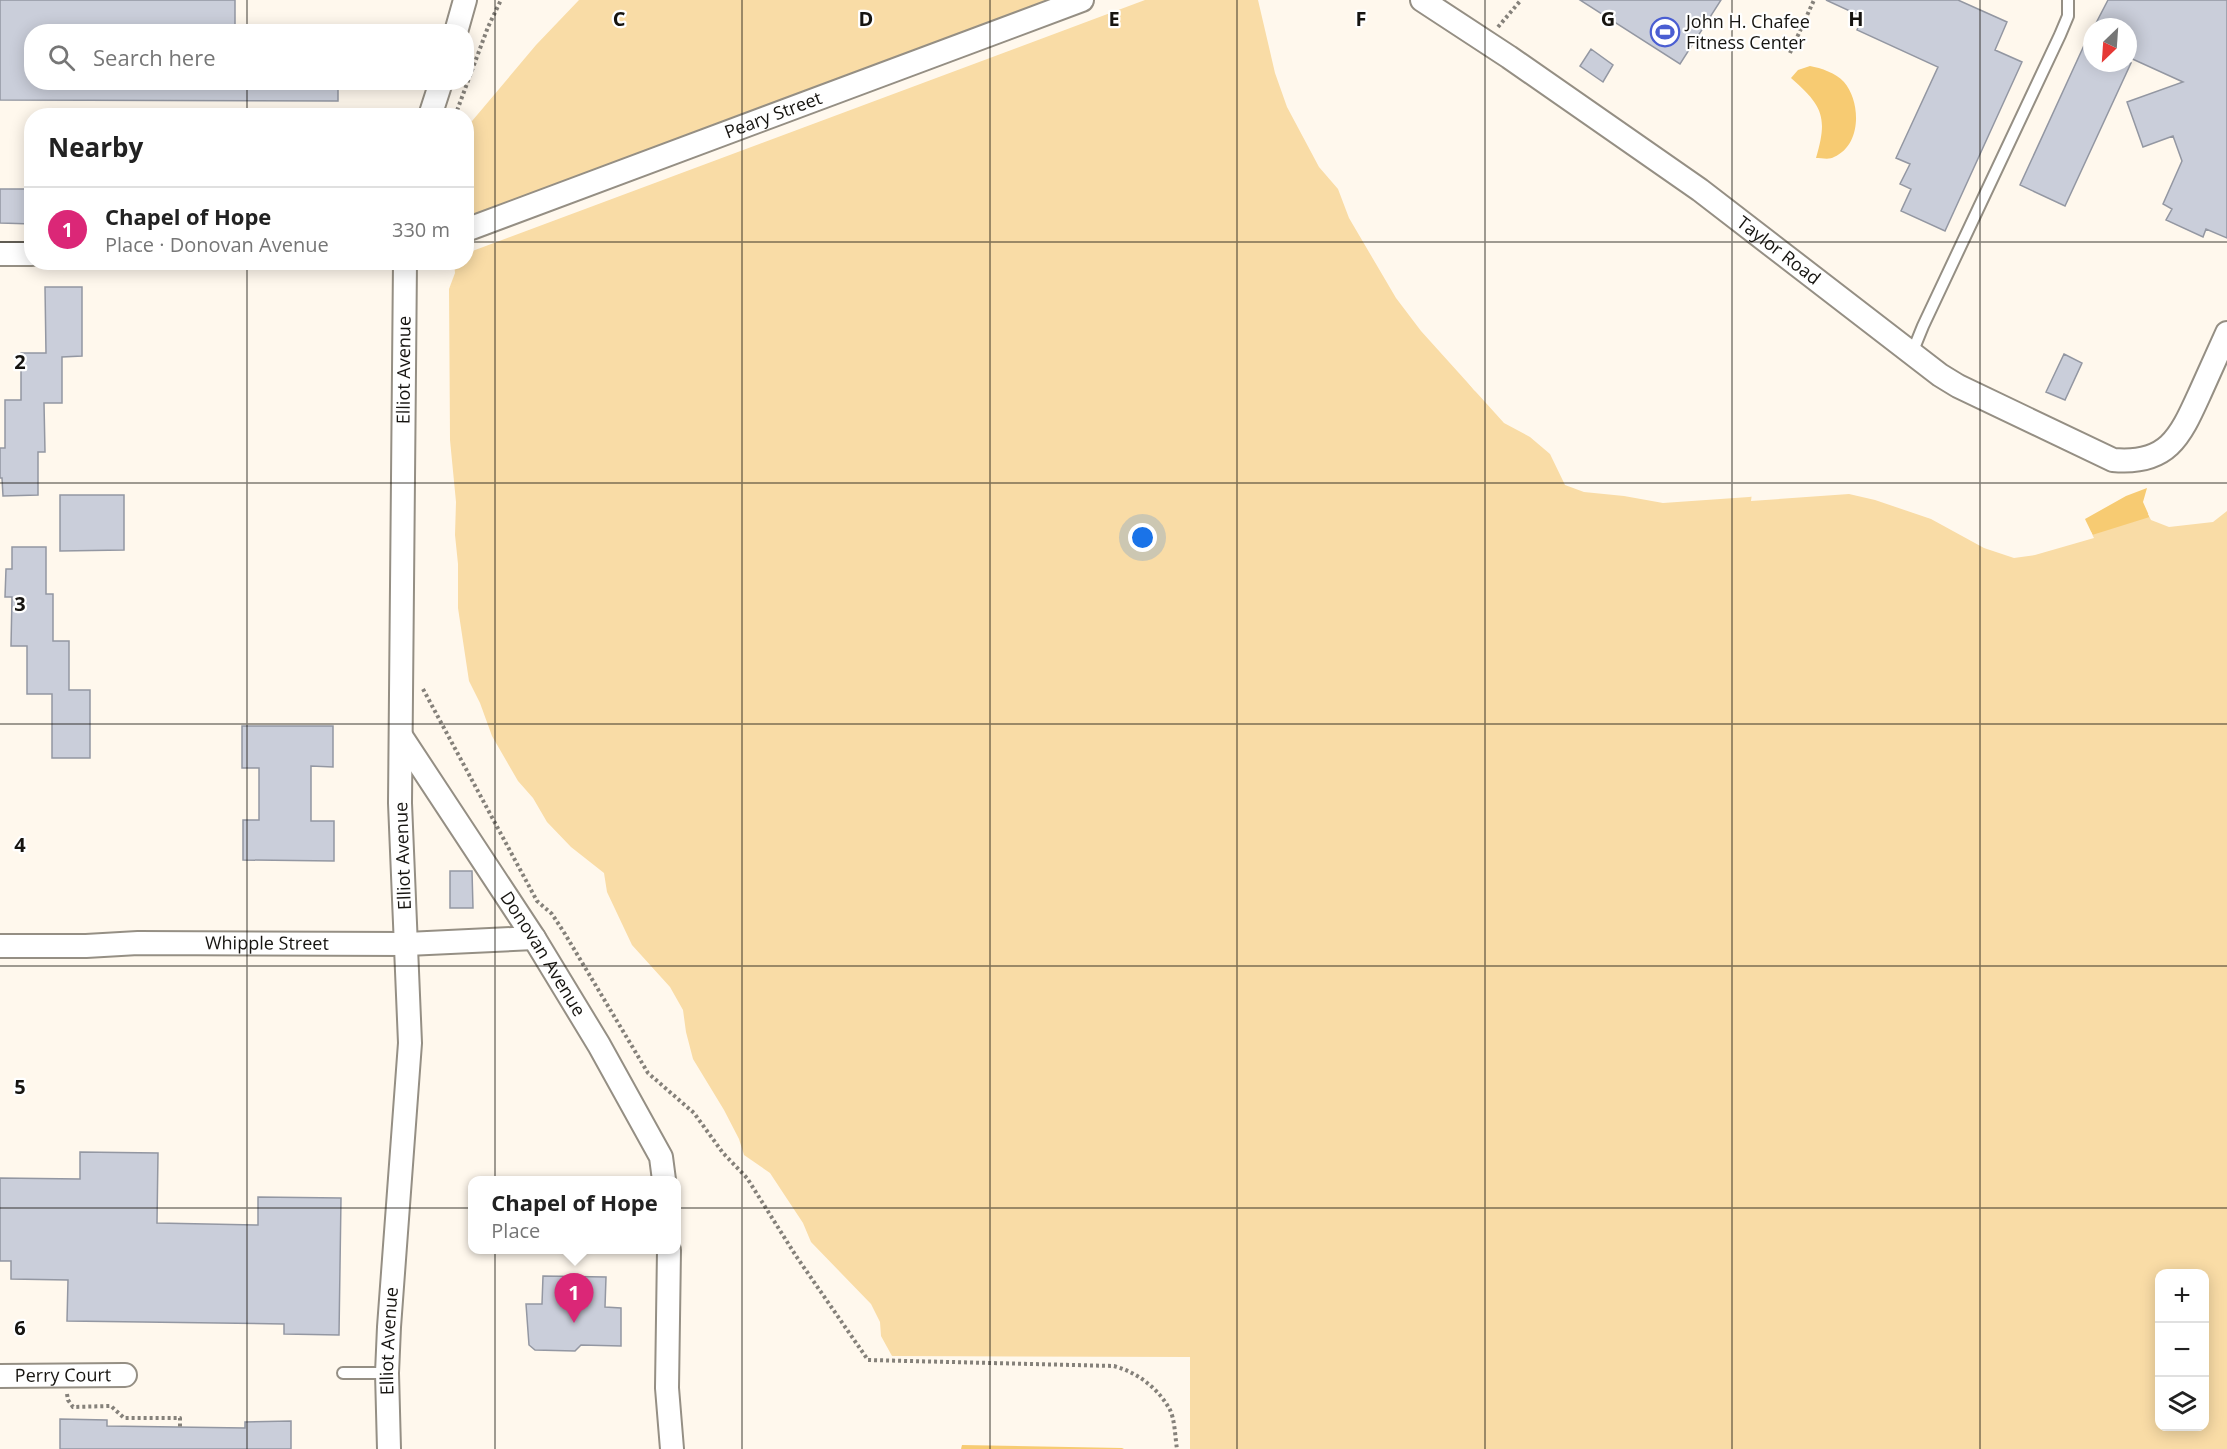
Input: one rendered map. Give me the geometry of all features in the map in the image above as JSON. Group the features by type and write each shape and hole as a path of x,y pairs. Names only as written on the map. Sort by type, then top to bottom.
{"street":[{"path":"458,24 465,0"},
{"name":"Peary Street","path":"474,227 1082,0"},
{"name":"Taylor Road","path":"1422,0 1509,57 1700,190 1958,386 2113,460 2131,462 2151,456 2165,450 2182,432 2227,333"},
{"path":"433,108 438,90"},
{"path":"0,254 24,254"},
{"name":"Elliot Avenue","path":"389,1449 387,1373 410,1043 400,803 405,270"},
{"name":"Donovan Avenue","path":"400,736 534,938 662,1157 664,1176"},
{"name":"Whipple Street","path":"0,946 86,946 138,943 407,944 534,938"},
{"path":"669,1254 668,1388 672,1449"},
{"name":"Perry Court","path":"0,1376 125,1375"}],"lane":[{"path":"1912,353 2068,16 2068,0"},
{"path":"343,1373 387,1373"}],"path":[{"path":"474,65 501,0"},
{"path":"1498,28 1521,0"},
{"path":"1790,53 1814,0"},
{"path":"458,108 465,90"},
{"path":"423,682 423,690 537,901 552,915 565,934 648,1073 694,1113 723,1153 747,1178 796,1256 868,1360 1114,1366 1131,1371 1150,1385 1169,1408 1177,1449"},
{"path":"67,1375 68,1401 73,1407 111,1406 124,1418 180,1418 180,1427"}],"shaded area":[{"path":"579,0 1258,0 1275,73 1287,107 1319,167 1338,189 1349,218 1396,298 1421,331 1504,423 1530,437 1550,454 1565,485 1584,492 1663,503 1749,497 1795,491 1852,491 1891,499 2013,555 2041,551 2156,515 2207,507 2227,489 2227,1449 1190,1449 1190,1357 892,1356 881,1336 880,1322 871,1304 811,1242 803,1223 770,1173 744,1155 739,1139 724,1110 693,1059 683,1010 670,987 632,945 607,892 604,873 571,847 547,822 533,798 518,781 492,736 469,681 458,608 456,502 450,440 449,289 455,270 474,270 474,119 536,45"},
{"path":"1810,66 1828,71 1841,79 1850,90 1854,100 1856,122 1850,143 1843,151 1830,158 1816,158 1822,132 1820,113 1810,97 1791,78 1798,70"},
{"path":"2147,488 2143,502 2151,520 2096,542 2085,519 2126,496"},
{"path":"962,1445 1122,1448 1124,1449 961,1449"}],"pier":[{"path":"1052,0 1145,0 474,250 474,214"},
{"path":"1438,345 1457,366 1488,402 1474,390"},
{"path":"2227,486 2227,511 2213,522 2169,527 2151,520 2148,514 2172,512 2201,499 2207,503"},
{"path":"1795,488 1852,488 1892,496 1922,508 1984,541 2013,552 2041,549 2091,532 2094,538 2035,555 2014,558 1984,548 1931,519 1875,500 1849,494 1751,501 1752,493"}],"building":[{"path":"0,0 235,0 235,24 24,24 24,90 338,90 338,101 0,100"},
{"name":"John H. Chafee Fitness Center","path":"1580,0 1721,0 1680,64"},
{"path":"1826,0 1958,0 2007,22 1995,50 2022,62 1945,231 1901,211 1911,189 1900,184 1910,164 1896,158 1938,67 1857,30 1863,17"},
{"path":"2108,0 2227,0 2227,238 2206,229 2203,237 2166,220 2172,209 2163,204 2182,161 2173,136 2143,147 2127,102 2183,82 2137,61 2137,18 2099,18"},
{"path":"2083,48 2083,72 2127,72 2065,206 2020,185"},
{"path":"1591,49 1613,65 1603,82 1580,66"},
{"path":"0,189 24,189 24,224 0,223"},
{"path":"45,287 82,287 82,356 62,357 62,403 44,403 45,452 38,452 38,495 3,496 2,478 0,478 0,448 5,448 5,400 21,400 21,353 46,353"},
{"path":"2064,354 2082,363 2065,400 2046,392"},
{"path":"60,495 124,495 124,550 60,551"},
{"path":"12,547 46,547 46,594 53,594 53,641 69,641 69,690 90,690 90,758 52,758 52,694 27,694 27,646 11,646 12,597 5,597 6,569 12,569"},
{"path":"242,726 333,726 333,767 311,766 311,821 334,821 334,861 243,860 243,820 259,820 259,768 242,768"},
{"path":"450,871 472,871 473,908 450,908"},
{"path":"80,1152 158,1153 157,1223 258,1225 258,1197 341,1198 339,1335 284,1334 284,1324 67,1321 68,1280 11,1279 11,1261 0,1261 0,1178 80,1179"},
{"path":"543,1276 606,1277 605,1307 621,1308 621,1346 581,1345 575,1351 535,1350 529,1345 526,1304 542,1304"},
{"path":"60,1419 107,1420 107,1426 245,1428 245,1422 291,1421 291,1449 60,1449"}],"place":[{"name":"John H. Chafee Fitness Center","path":"1665,32"},
{"name":"Chapel of Hope","path":"574,1323"}]}
